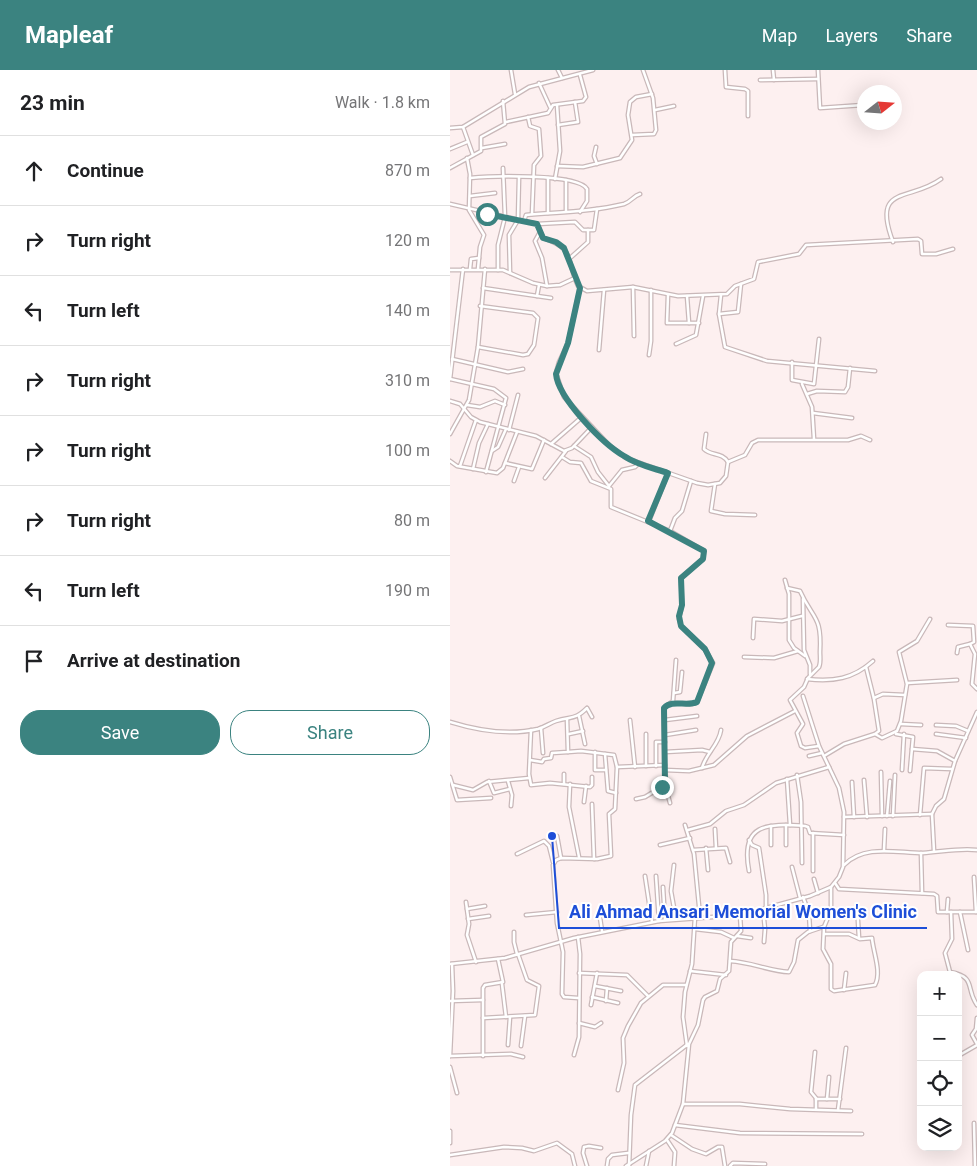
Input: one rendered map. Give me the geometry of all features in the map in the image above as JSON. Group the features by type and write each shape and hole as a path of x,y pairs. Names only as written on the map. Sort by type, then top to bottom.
{"street":[{"path":"511,70 515,94"},
{"path":"558,70 562,78"},
{"path":"450,128 463,127 515,94 539,83 580,75 593,70"},
{"path":"632,135 655,133 655,110 652,94 643,70"},
{"path":"725,70 726,87 745,89 748,92 748,116"},
{"path":"773,70 774,80"},
{"path":"818,70 819,103 822,109 857,106"},
{"path":"550,107 583,101 586,97 580,75"},
{"path":"760,80 818,79"},
{"path":"482,148 482,137 500,128 506,122 548,113 550,107 539,83"},
{"path":"557,166 574,167 597,164 612,161 622,156 632,142 628,120 628,105 633,98 652,94"},
{"path":"503,101 506,122"},
{"path":"558,125 578,122 575,102"},
{"path":"555,179 560,151 556,105"},
{"path":"655,110 674,106"},
{"path":"528,118 530,126 539,129 541,158 535,162 532,214"},
{"path":"463,127 473,155"},
{"path":"450,149 468,142"},
{"path":"450,168 482,148 505,144"},
{"path":"596,147 594,156 597,164"},
{"path":"468,158 470,178 469,210 484,235 478,269"},
{"path":"498,270 498,245 505,217 503,168"},
{"path":"510,273 509,233 518,220 519,177"},
{"path":"470,178 534,177 566,180 585,185 587,201 580,212"},
{"path":"548,178 548,213"},
{"path":"893,242 887,219 890,202 896,197 931,186 941,179"},
{"path":"566,180 566,212"},
{"path":"470,196 495,193"},
{"path":"524,222 526,215 580,212 597,209 628,202 640,194"},
{"path":"450,204 469,210 537,224 575,222 583,230 596,229 597,209"},
{"path":"537,224 543,238 559,244 569,259 580,288 568,343 556,374 564,397 616,451 638,464 690,481 715,484 724,479 728,462"},
{"path":"569,259 588,242 588,230"},
{"path":"540,232 535,241 542,258 547,286"},
{"path":"580,288 588,291 633,287 668,295 721,295 730,293 735,286 754,279 758,262 799,254 806,245 920,240 922,254 936,254 953,249"},
{"path":"470,269 471,259 479,258"},
{"path":"450,270 498,270 539,285 547,286 560,285 575,278"},
{"path":"463,270 450,379 471,383 501,393 506,398 486,472"},
{"path":"450,434 468,405 478,347 480,306 485,270"},
{"path":"719,314 738,312 741,284"},
{"path":"537,296 539,285"},
{"path":"633,287 634,336"},
{"path":"483,288 551,298"},
{"path":"599,350 604,290"},
{"path":"648,356 651,341 651,290"},
{"path":"668,295 667,323 699,324"},
{"path":"721,295 719,314 725,347 764,360 875,371"},
{"path":"687,296 689,323"},
{"path":"676,344 696,336 703,296"},
{"path":"478,347 523,355 528,354 534,345 538,318 533,313 480,306"},
{"path":"792,362 791,378 802,384 814,384 819,339"},
{"path":"452,359 508,372 523,369"},
{"path":"807,394 817,391 844,392 848,387 850,368"},
{"path":"802,384 813,413 814,439"},
{"path":"492,451 498,447 508,429 518,395"},
{"path":"450,401 460,404 476,420 544,440 566,451"},
{"path":"468,405 480,407 495,401 505,405"},
{"path":"813,413 852,418"},
{"path":"551,444 582,417"},
{"path":"460,466 476,420"},
{"path":"473,469 479,443 488,424"},
{"path":"546,478 566,451 574,446 592,428"},
{"path":"450,461 460,466 497,473 505,463 517,432"},
{"path":"706,434 703,446 705,451 722,456 728,462"},
{"path":"728,462 745,456 756,440 848,440 861,436 870,440"},
{"path":"505,463 532,469 544,440"},
{"path":"574,446 591,457 598,472 609,486 612,491 611,507 670,531 704,551 703,559 681,578 682,605 679,619 683,630 705,649 712,663 697,702 692,704 672,703 664,708 666,735 665,785 670,803"},
{"path":"562,457 570,462 581,463 591,481 609,486"},
{"path":"609,486 622,470 635,467 638,464"},
{"path":"514,481 519,467"},
{"path":"648,521 668,473"},
{"path":"670,531 675,518 682,511 690,481"},
{"path":"715,484 711,511 725,514 755,515"},
{"path":"785,580 789,640 805,656"},
{"path":"787,588 797,589 808,609 818,619 822,637 820,664 808,678"},
{"path":"803,598 802,616 805,656 810,665 804,687 790,700 803,724 797,733 801,746 805,748 820,746"},
{"path":"754,638 754,619 776,621 802,616"},
{"path":"894,734 900,724 907,683 899,652 917,641 930,619"},
{"path":"948,625 973,626 974,642 958,647 957,653"},
{"path":"970,644 975,654 972,684 977,688"},
{"path":"744,657 774,658 798,651"},
{"path":"672,703 676,660"},
{"path":"808,678 837,680 852,676 873,661"},
{"path":"809,756 823,754 844,744 876,734 879,731 874,698 866,667"},
{"path":"674,693 680,692 682,672"},
{"path":"907,683 957,680"},
{"path":"874,698 883,694 905,695"},
{"path":"523,1057 511,1054 450,1056 451,964 498,959 578,936 652,922 700,916 740,915 818,893 835,883 843,867 844,817 839,788 823,754 803,696"},
{"path":"450,722 473,729 500,733 541,728 556,721 579,716 588,708 592,717"},
{"path":"665,770 690,771 717,764 747,736 795,711"},
{"path":"934,851 932,814 936,806 944,799 955,761 977,712"},
{"path":"579,716 584,744"},
{"path":"665,720 697,716"},
{"path":"567,719 569,734 568,752"},
{"path":"630,720 635,767"},
{"path":"900,724 921,725"},
{"path":"936,725 956,726 968,731"},
{"path":"541,728 543,753"},
{"path":"531,730 529,778 533,786 549,783 592,786 592,777"},
{"path":"666,735 696,730"},
{"path":"702,768 719,740 721,730"},
{"path":"569,734 583,732"},
{"path":"646,734 646,766"},
{"path":"876,734 880,738 894,734 904,734 913,737 910,772"},
{"path":"902,770 904,734"},
{"path":"936,734 966,738"},
{"path":"656,766 656,744 665,742"},
{"path":"912,749 937,751 955,761"},
{"path":"665,752 702,750 710,752"},
{"path":"530,760 542,762 544,758 551,758 552,753 568,752 595,752 615,756 617,768 615,810 609,814 611,856 594,859 561,858 554,862"},
{"path":"595,752 595,770 606,770"},
{"path":"605,754 608,791 616,793"},
{"path":"617,768 665,765"},
{"path":"688,830 710,824 726,811 744,805 771,786 787,778 830,767"},
{"path":"920,815 924,768 952,769"},
{"path":"881,772 882,816"},
{"path":"564,774 564,784"},
{"path":"893,816 895,775"},
{"path":"450,776 457,800 491,798"},
{"path":"798,776 802,863"},
{"path":"453,785 473,790 489,782 529,778"},
{"path":"786,845 790,795 787,778"},
{"path":"864,780 866,817"},
{"path":"508,781 512,798 511,806"},
{"path":"887,816 890,781"},
{"path":"489,782 494,793 510,790"},
{"path":"852,782 854,817"},
{"path":"570,784 569,807 579,858"},
{"path":"636,799 645,798 665,785"},
{"path":"584,802 586,786"},
{"path":"592,804 594,859"},
{"path":"844,817 932,814"},
{"path":"685,825 693,850 700,916"},
{"path":"749,871 747,853 749,840 757,830 771,826 806,826 808,832 844,835"},
{"path":"771,826 771,845"},
{"path":"715,830 716,849"},
{"path":"884,851 885,830"},
{"path":"813,871 814,833"},
{"path":"558,836 561,858"},
{"path":"660,845 690,838"},
{"path":"749,840 752,845 759,848 766,894 764,942"},
{"path":"517,854 544,841 549,846 554,862 556,912 563,952 562,994 564,997 578,998"},
{"path":"706,848 708,870"},
{"path":"693,850 728,848 730,862"},
{"path":"843,867 858,856 884,851 921,853 977,850"},
{"path":"921,853 922,893"},
{"path":"674,865 672,891 676,919"},
{"path":"792,867 809,913 810,931"},
{"path":"645,876 652,922"},
{"path":"656,876 659,921"},
{"path":"835,883 839,889 936,894 937,910 976,912 974,877"},
{"path":"814,879 818,893"},
{"path":"663,887 665,920"},
{"path":"824,934 849,934 859,938 872,938 872,950 876,958 876,984 844,990 831,989 831,964 823,952 824,927 831,910 831,887"},
{"path":"948,899 952,939 945,953 948,969 950,972 964,975 972,986 973,999 977,1005"},
{"path":"466,902 467,935 476,962"},
{"path":"857,905 859,938"},
{"path":"467,909 485,906"},
{"path":"600,911 602,931"},
{"path":"526,915 556,912"},
{"path":"960,912 968,950"},
{"path":"628,1165 636,1085 688,1045 698,1025 703,1000 705,997 714,994 720,979 729,970 731,942 741,931 740,915"},
{"path":"468,919 489,916"},
{"path":"628,1165 671,1135 683,1104 688,1045 683,1017 686,985 690,972 695,917"},
{"path":"730,961 748,962 771,970 789,972 794,962 798,940 810,931 824,927"},
{"path":"695,929 722,932 735,937 751,938"},
{"path":"483,1018 536,1015 540,989 538,984 527,980 514,942 514,932"},
{"path":"574,1055 578,1040 579,1023 580,954 578,936"},
{"path":"498,959 508,1017 508,1045"},
{"path":"690,972 726,975"},
{"path":"844,990 846,972"},
{"path":"579,973 627,975 649,997"},
{"path":"591,1005 597,973"},
{"path":"618,1090 624,1063 625,1033 634,1013 666,983 686,985"},
{"path":"483,1056 482,1000 484,986 502,984"},
{"path":"594,986 621,991"},
{"path":"972,986 977,986"},
{"path":"606,1000 608,988"},
{"path":"592,997 618,1003"},
{"path":"451,1001 482,1000"},
{"path":"521,1046 525,1016"},
{"path":"962,1054 977,1045 972,1035 976,1029 977,1018"},
{"path":"579,1023 594,1027 601,1023"},
{"path":"838,1110 846,1048"},
{"path":"815,1052 812,1092 816,1099 816,1110"},
{"path":"450,1067 457,1093"},
{"path":"827,1099 828,1077"},
{"path":"816,1099 840,1099"},
{"path":"683,1104 740,1104 790,1109 851,1111"},
{"path":"974,1123 975,1166"},
{"path":"675,1125 740,1133 862,1134"},
{"path":"450,1131 450,1143"},
{"path":"671,1135 692,1149 706,1154 718,1147 722,1147 725,1166"},
{"path":"667,1139 675,1152 674,1166"},
{"path":"450,1155 499,1148 522,1148 534,1151 557,1143 572,1154 575,1166"},
{"path":"588,1166 583,1153 584,1147 601,1148"},
{"path":"646,1166 649,1151"},
{"path":"607,1166 608,1159 612,1154 628,1153"},
{"path":"730,1166 733,1163 766,1164"}],"place":[{"name":"Ali Ahmad Ansari Memorial Women's Clinic","path":"552,836"}],"route":[{"path":"487,214 537,224 543,238 553,241 564,248 580,288 571,334 567,347 561,356 556,374 564,397 616,451 637,463 668,473 648,521 702,548 704,551 703,559 681,578 682,605 679,619 683,630 705,649 712,666 697,702 692,704 672,703 664,708 665,785 662,787"}]}
